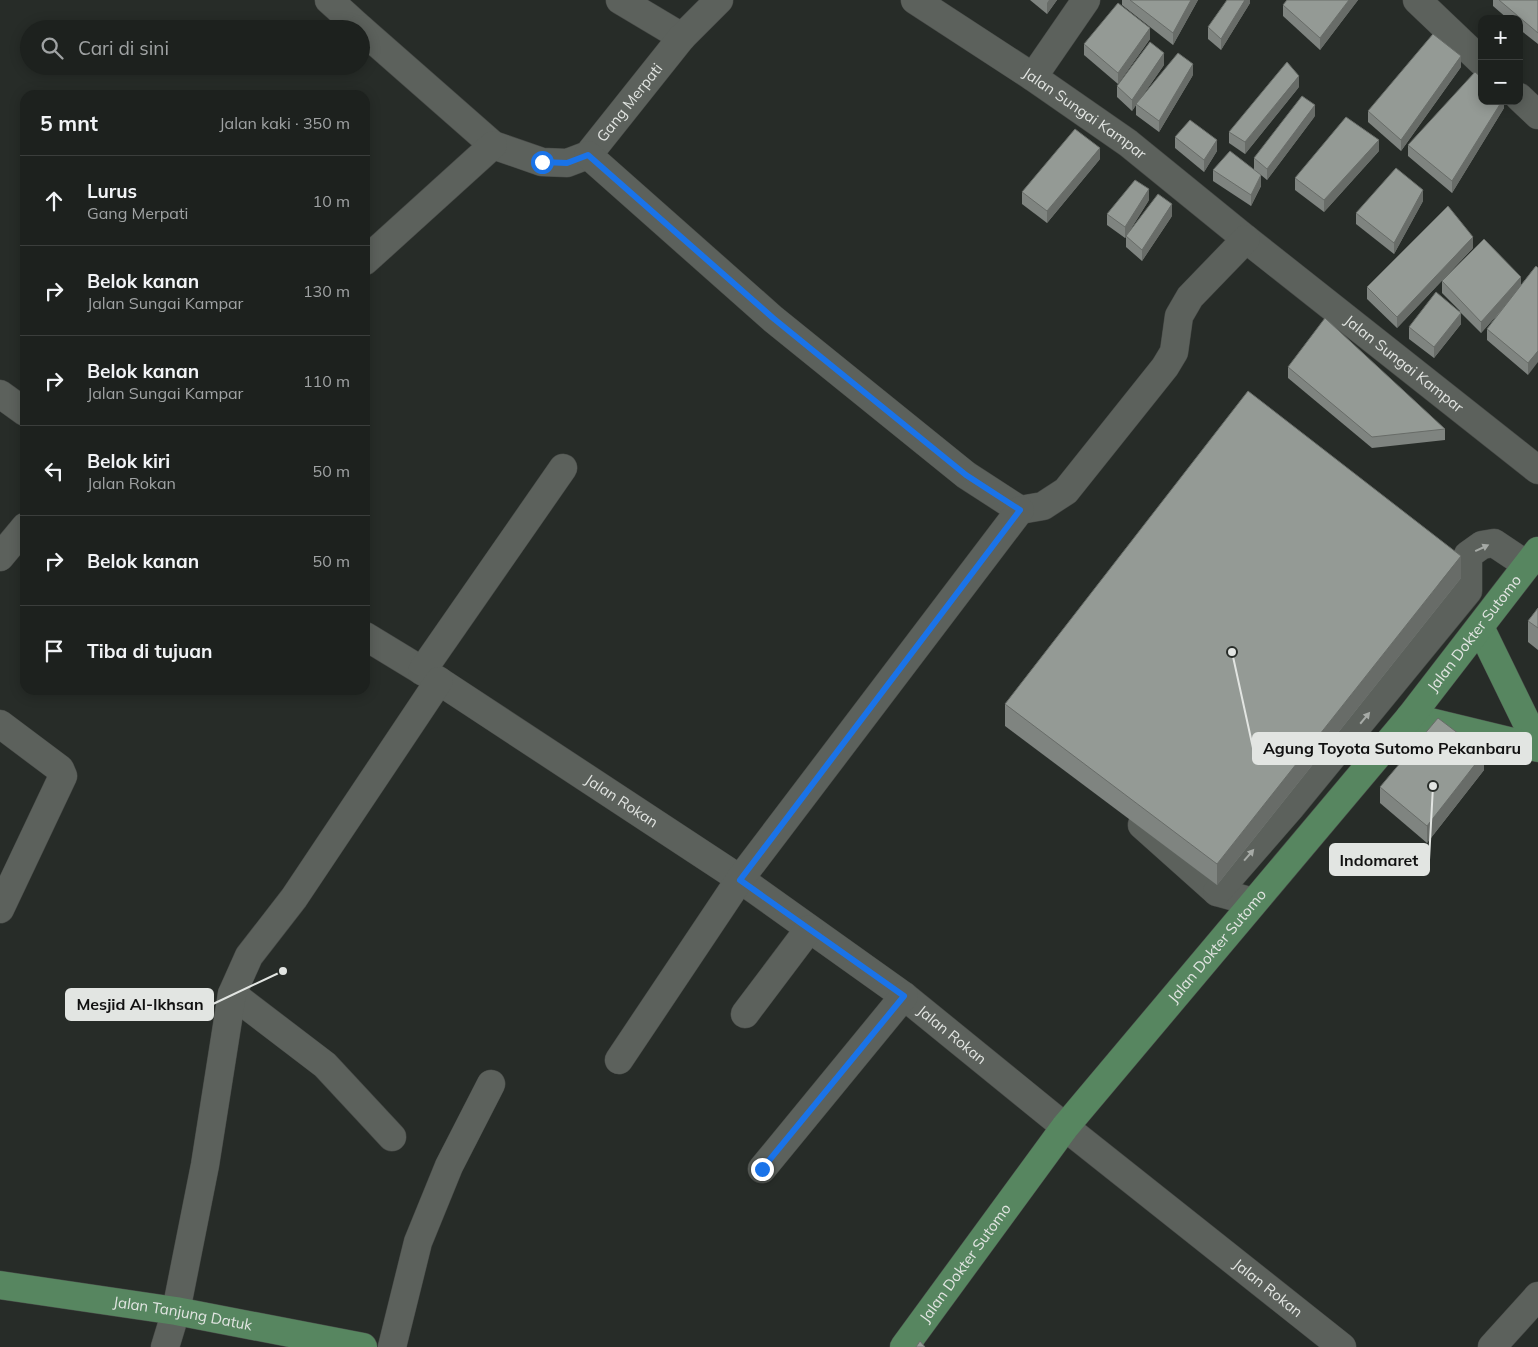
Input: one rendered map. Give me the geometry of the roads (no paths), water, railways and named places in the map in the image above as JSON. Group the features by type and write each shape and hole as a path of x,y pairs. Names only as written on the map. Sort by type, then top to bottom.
{"main road":[{"name":"Jalan Dokter Sutomo","path":"904,1347 1065,1127 1410,717 1533,558"},
{"path":"1480,626 1538,747"},
{"path":"1410,717 1538,747"},
{"name":"Jalan Tanjung Datuk","path":"0,1286 176,1312 290,1340 363,1347"}],"street":[{"name":"Gang Merpati","path":"329,0 351,20"},
{"path":"620,0 682,37"},
{"name":"Gang Merpati","path":"370,37 493,145 542,162 567,163 588,155 682,37 719,0"},
{"name":"Jalan Sungai Kampar","path":"915,0 1128,142 1246,239 1538,470"},
{"path":"1033,77 1086,0"},
{"path":"1417,0 1480,60"},
{"path":"1523,101 1538,115"},
{"path":"370,256 493,145"},
{"path":"588,155 773,318 966,475 1020,510 1043,506 1066,492 1165,367 1174,352 1179,316 1190,296 1246,239"},
{"path":"0,394 20,408"},
{"path":"165,1347 176,1312 205,1165 232,994 249,956 294,898 430,676 563,468"},
{"path":"619,1060 740,880 1020,510"},
{"path":"0,558 20,533"},
{"path":"1217,892 1297,799 1468,591 1468,555 1482,545 1494,543 1533,558"},
{"path":"1445,574 1468,591"},
{"path":"1406,623 1429,640"},
{"name":"Jalan Rokan","path":"370,639 430,676 740,880 904,996 1065,1127 1342,1347"},
{"path":"0,724 60,769 63,776 0,909"},
{"path":"1123,808 1217,892 1253,902"},
{"path":"745,1014 810,928"},
{"path":"232,994 325,1065 392,1137"},
{"path":"762,1169 904,996"},
{"path":"392,1347 418,1242 449,1166 491,1084"},
{"path":"1492,1347 1538,1296"}],"place":[{"name":"Agung Toyota Sutomo Pekanbaru","path":"1232,652"},
{"name":"Indomaret","path":"1433,786"},
{"name":"Mesjid Al-Ikhsan","path":"283,971"}]}
